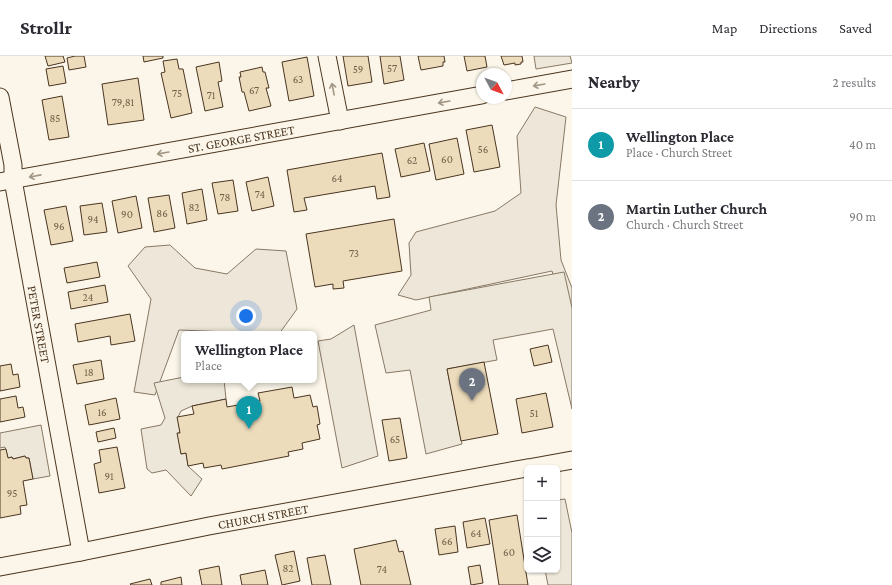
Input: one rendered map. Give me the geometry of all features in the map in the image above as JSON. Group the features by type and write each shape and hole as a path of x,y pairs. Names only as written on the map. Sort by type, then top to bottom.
{"street":[{"path":"327,56 340,121"},
{"path":"512,90 572,79"},
{"name":"ST. GEORGE STREET","path":"7,181 476,96"},
{"name":"PETER STREET","path":"0,97 13,165 7,181 81,552"},
{"name":"CHURCH STREET","path":"544,465 572,460"},
{"name":"CHURCH STREET","path":"0,567 209,526 524,469"}],"shaded area":[{"path":"534,56 570,56 572,63 536,69"},
{"path":"535,107 566,117 556,205 561,260 572,288 572,307 564,311 552,271 416,300 398,295 411,275 409,243 416,232 495,211 521,193 517,136"},
{"path":"170,245 195,268 227,274 256,249 286,251 297,309 281,331 179,330 155,395 134,392 151,299 128,266 145,247"},
{"path":"564,272 572,308 572,409 553,329 493,340 497,360 447,369 462,444 426,454 410,370 386,373 375,325 431,310 429,297"},
{"path":"354,325 378,456 342,468 318,341 331,339"},
{"path":"181,378 181,383 224,383 226,399 192,406 181,411 178,417 180,433 178,433 181,454 186,453 188,466 202,479 191,496 166,470 152,473 147,469 141,429 161,425 165,418 154,383"},
{"path":"41,425 50,476 33,479 29,458 26,458 25,456 13,459 12,457 8,458 5,447 0,448 0,433"},
{"path":"565,499 572,533 572,585 548,585 546,573 560,573 560,500"}],"building":[{"path":"45,56 63,56 65,62 48,66"},
{"path":"84,56 86,67 69,70 67,58"},
{"path":"143,56 163,56 163,58 144,62"},
{"path":"343,56 368,56 372,82 348,86"},
{"path":"380,56 400,56 404,80 384,84"},
{"path":"418,56 444,56 445,62 443,62 443,66 421,70"},
{"path":"464,56 485,56 487,67 467,71"},
{"path":"501,56 522,56 523,62 515,65 515,63 504,65"},
{"path":"307,57 314,96 289,101 282,62"},
{"path":"177,59 179,69 183,69 192,113 171,118 161,73 165,72 163,61"},
{"path":"219,62 222,81 218,82 223,107 205,111 196,67"},
{"path":"63,66 66,83 49,86 46,69"},
{"path":"262,67 263,72 265,72 269,88 266,88 271,106 249,111 244,92 242,92 239,77 241,77 240,72"},
{"path":"138,78 144,120 108,125 102,84"},
{"path":"62,96 69,137 49,140 42,100"},
{"path":"492,125 500,167 474,172 466,130"},
{"path":"457,138 464,174 436,180 429,144"},
{"path":"424,143 430,171 401,177 395,149"},
{"path":"382,153 390,197 377,199 375,186 304,198 307,210 294,212 287,170"},
{"path":"268,177 274,206 252,211 246,182"},
{"path":"233,180 238,211 218,214 212,183"},
{"path":"202,189 207,220 187,224 182,193"},
{"path":"169,195 175,228 154,232 148,198"},
{"path":"136,196 142,228 118,233 112,201"},
{"path":"102,203 107,232 84,235 80,206"},
{"path":"66,206 73,241 51,245 44,210"},
{"path":"394,219 402,271 343,281 344,288 333,289 333,284 315,287 306,234"},
{"path":"97,262 100,277 67,283 64,268"},
{"path":"105,285 108,302 71,309 68,292"},
{"path":"130,314 135,341 111,345 110,336 78,342 75,324"},
{"path":"548,345 552,362 534,366 530,349"},
{"path":"101,360 104,379 77,384 73,365"},
{"path":"484,362 498,434 461,441 447,369"},
{"path":"11,364 13,375 18,374 20,387 0,391 0,366"},
{"path":"292,387 294,398 310,395 313,407 317,406 320,424 317,425 320,439 302,443 303,449 288,452 289,456 222,469 221,465 204,468 203,463 188,466 186,453 181,454 177,433 180,433 177,417 194,414 192,406 226,399 227,407 260,401 258,393"},
{"path":"546,393 553,427 522,433 516,399"},
{"path":"16,396 18,408 23,407 25,417 0,422 0,399"},
{"path":"116,398 120,419 89,425 85,405"},
{"path":"400,418 407,458 389,461 382,420"},
{"path":"114,428 116,438 98,442 96,432"},
{"path":"117,447 125,488 99,493 94,464 101,462 99,450"},
{"path":"6,449 8,458 12,457 13,459 25,456 26,458 29,458 33,479 23,481 27,505 20,506 21,514 0,518 0,450"},
{"path":"517,515 524,560 524,573 526,573 528,585 499,585 489,520"},
{"path":"485,518 490,544 467,548 463,522"},
{"path":"455,526 458,552 439,555 435,529"},
{"path":"396,540 399,552 403,551 411,585 361,585 354,549"},
{"path":"294,551 300,581 282,585 275,555"},
{"path":"325,555 331,585 312,585 307,558"},
{"path":"480,565 483,583 471,585 468,567"},
{"path":"219,566 222,585 202,585 199,570"},
{"path":"265,570 268,585 242,585 240,575"},
{"path":"181,577 182,585 161,585 161,582"},
{"path":"150,579 152,585 130,584"}],"place":[{"name":"Martin Luther Church","path":"472,401"},
{"name":"Wellington Place","path":"249,429"}]}
